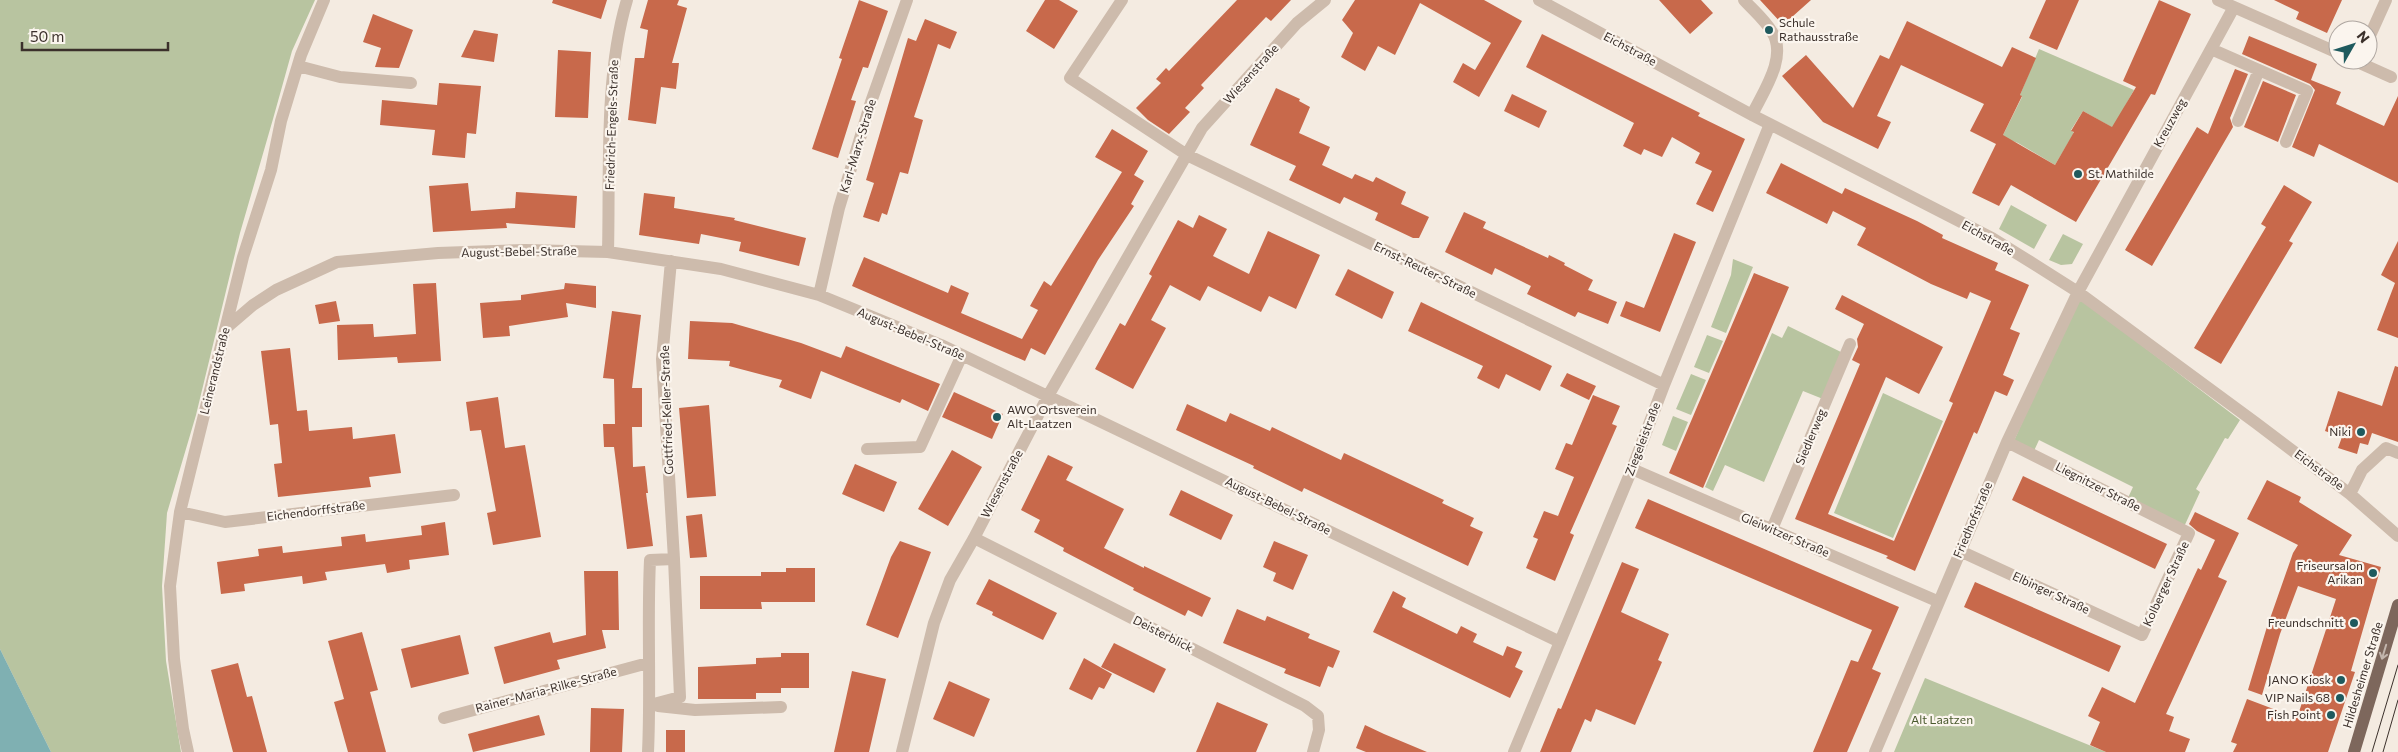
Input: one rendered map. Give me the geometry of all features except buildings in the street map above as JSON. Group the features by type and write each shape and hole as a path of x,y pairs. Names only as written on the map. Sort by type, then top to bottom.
{"main road":[{"name":"Hildesheimer Straße","path":"2354,752 2398,605"}],"street":[{"name":"Leinerandstraße","path":"188,752 183,730 174,659 170,586 180,512 243,257 271,170 281,121 298,66 324,0"},
{"name":"Friedrich-Engels-Straße","path":"608,252 613,73 620,22 627,0"},
{"name":"Karl-Marx-Straße","path":"819,295 842,199 871,102 907,0"},
{"path":"1122,0 1070,78 1186,155"},
{"name":"Wiesenstraße","path":"902,752 934,623 950,580 1048,396 1202,128 1298,23 1325,0"},
{"name":"Eichstraße","path":"1539,0 1752,115 1992,238 2078,292 2350,494 2398,536"},
{"path":"1744,0 1773,33 1778,50 1775,65 1752,115"},
{"path":"2218,0 2328,49"},
{"path":"2377,20 2386,0"},
{"name":"Kreuzweg","path":"2078,292 2234,7"},
{"path":"2210,49 2307,91 2286,142"},
{"path":"298,66 340,76 411,83"},
{"path":"2238,121 2259,70"},
{"path":"2376,70 2391,77"},
{"name":"Ziegeleistraße","path":"1514,752 1632,469 1770,124"},
{"name":"Ernst-Reuter-Straße","path":"1186,155 1664,385"},
{"name":"August-Bebel-Straße","path":"225,329 253,305 276,290 337,262 438,253 525,250 608,252 721,268 819,295 962,355 1560,642"},
{"name":"Gottfried-Keller-Straße","path":"650,705 680,697 662,359 671,261"},
{"name":"Friedhofstraße","path":"1874,752 1937,601 2007,442 2078,292"},
{"name":"Siedlerweg","path":"1772,529 1850,344"},
{"path":"867,449 920,447 962,355"},
{"name":"Liegnitzer Straße","path":"2007,442 2189,533"},
{"path":"2350,494 2362,470 2386,448 2398,453"},
{"name":"Gleiwitzer Straße","path":"1632,469 1937,601"},
{"name":"Eichendorffstraße","path":"180,512 225,522 454,494"},
{"name":"Kolberger Straße","path":"2142,635 2189,533"},
{"name":"Deisterblick","path":"974,538 1305,706 1318,716 1318,730 1314,752"},
{"name":"Elbinger Straße","path":"1960,552 2142,635"},
{"path":"648,752 650,705 647,624 650,560 674,559"},
{"name":"Rainer-Maria-Rilke-Straße","path":"444,718 648,663"},
{"path":"650,705 695,710 781,707"}],"green space":[{"path":"0,0 315,0 292,51 240,233 196,415 167,513 162,586 166,661 181,752 51,752 0,649"},
{"path":"2039,49 2134,90 2125,106 2135,112 2122,133 2083,111 2071,130 2074,133 2055,165 2018,143 2002,137 2022,97 2020,95"},
{"path":"2011,205 2047,225 2034,249 1999,229"},
{"path":"2063,234 2083,244 2072,264 2061,265 2049,260"},
{"path":"1733,259 1753,267 1726,333 1711,327 1731,275"},
{"path":"2078,297 2240,420 2228,439 2225,438 2196,489 2200,492 2183,529 2127,500 2133,487 2039,440 2033,453 2013,443"},
{"path":"1788,326 1843,353 1823,399 1803,391 1764,482 1725,465 1713,491 1705,487 1772,333 1782,338"},
{"path":"1707,335 1723,341 1709,373 1694,367"},
{"path":"1691,374 1706,380 1691,415 1676,409"},
{"path":"1883,393 1943,421 1893,538 1834,513"},
{"path":"1673,416 1688,422 1676,451 1662,445"},
{"name":"Alt Laatzen","path":"1925,678 2106,752 1894,752"}],"water":[{"path":"0,649 51,752 0,752"}],"tram line":[{"path":"2372,752 2398,665"},
{"path":"2383,752 2398,700"}],"place":[{"name":"Schule Rathausstraße","path":"1769,30"},
{"name":"St. Mathilde","path":"2078,174"},
{"name":"AWO Ortsverein Alt-Laatzen","path":"997,417"},
{"name":"Niki","path":"2361,432"},
{"name":"Friseursalon Arikan","path":"2373,573"},
{"name":"Freundschnitt","path":"2354,623"},
{"name":"JANO Kiosk","path":"2341,680"},
{"name":"VIP Nails 68","path":"2340,698"},
{"name":"Fish Point","path":"2331,715"}]}
